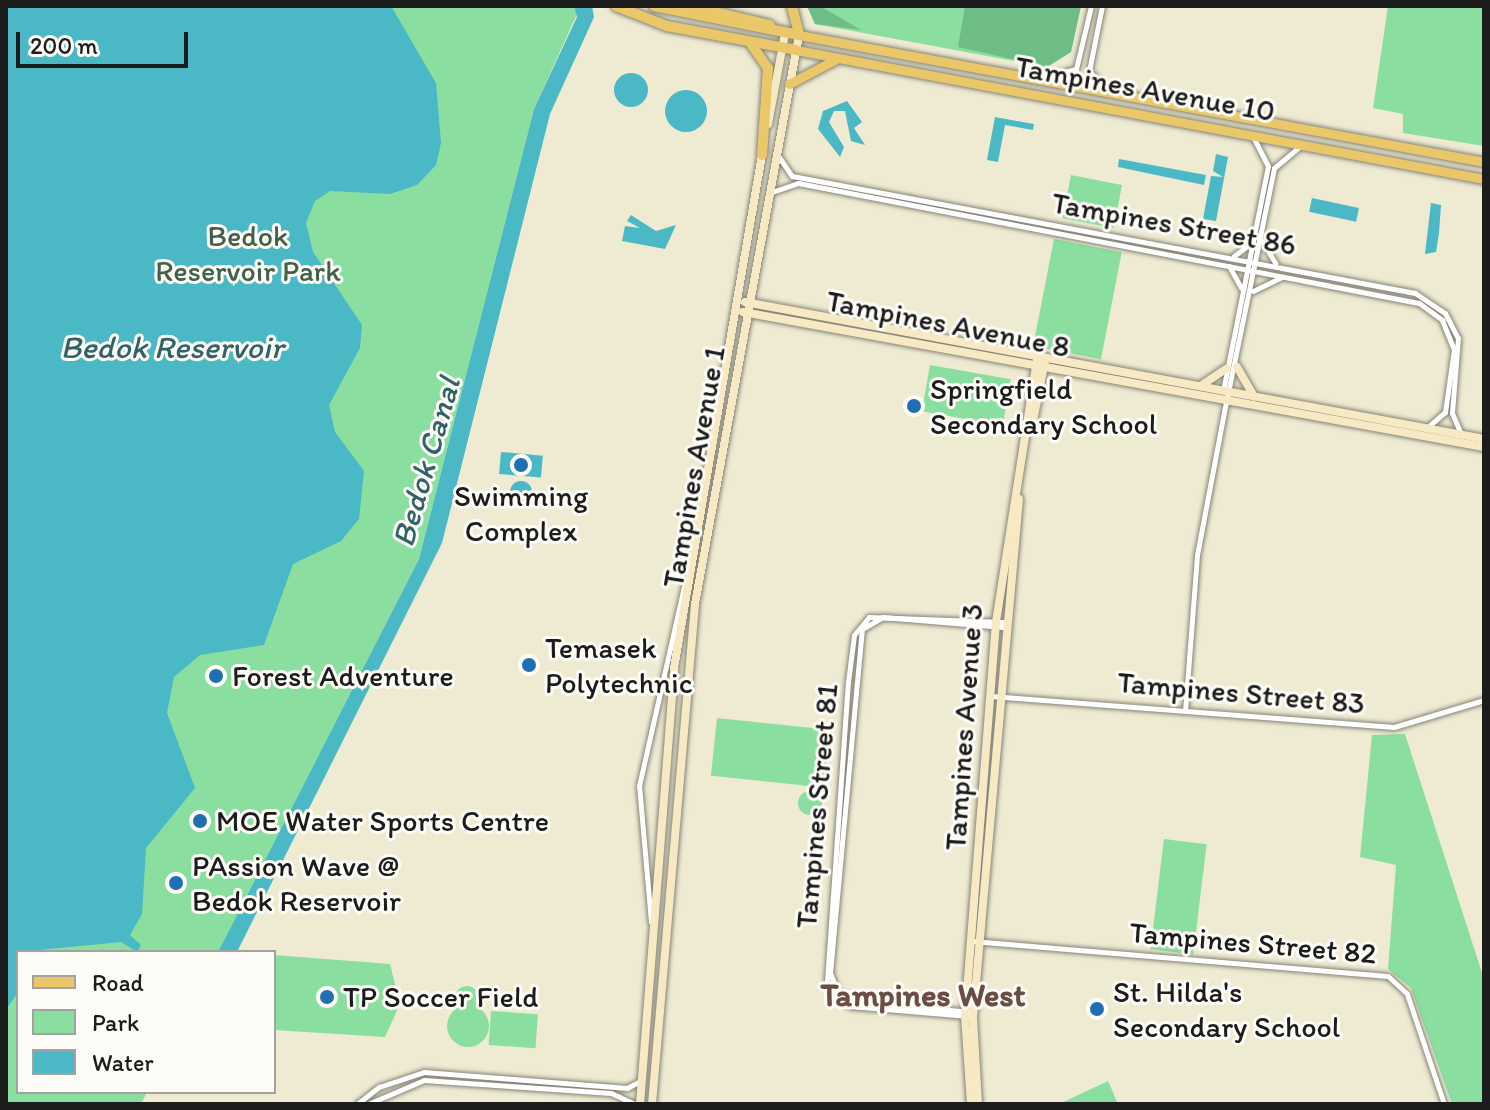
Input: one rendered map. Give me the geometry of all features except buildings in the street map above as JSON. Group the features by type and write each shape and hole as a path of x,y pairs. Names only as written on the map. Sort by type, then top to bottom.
{"highway":[{"path":"616,6 667,26 796,50"},
{"path":"654,6 799,35"},
{"path":"690,6 799,35"},
{"path":"792,6 799,35"},
{"path":"744,39 768,68 762,155"}],"main road":[{"name":"Tampines Avenue 10","path":"799,35 1044,77 1484,162"},
{"name":"Tampines Avenue 10","path":"796,50 1243,131 1484,179"},
{"path":"789,84 838,58"}],"street":[{"path":"1044,77 1076,69 1091,6"},
{"path":"1102,6 1089,71 1106,89"},
{"name":"Tampines Avenue 1","path":"638,1104 677,641 708,440 785,34"},
{"name":"Tampines Avenue 1","path":"652,1104 689,641 722,442 799,35"},
{"path":"1185,711 1197,555 1268,158 1243,131"},
{"path":"1227,396 1258,262 1274,168 1281,155 1305,143"},
{"name":"Tampines Street 86","path":"777,151 792,176 1278,265 1431,300 1458,338 1450,398 1445,412 1428,427"},
{"name":"Tampines Street 86","path":"767,199 783,184 798,183 1287,276 1433,311 1454,349 1450,398 1453,421 1462,434"},
{"path":"1262,240 1278,265"},
{"path":"1231,257 1252,242"},
{"path":"743,259 755,261"},
{"path":"1229,266 1241,297"},
{"path":"1251,294 1264,281 1287,276"},
{"name":"Tampines Avenue 8","path":"735,306 832,316 1197,386 1227,396 1255,396 1484,439"},
{"name":"Tampines Avenue 8","path":"747,307 1040,366 1227,396 1484,447"},
{"path":"831,326 832,316"},
{"name":"Tampines Avenue 3","path":"971,1104 969,1014 999,624 1042,356"},
{"path":"1197,386 1232,368"},
{"path":"1232,368 1241,384 1255,396"},
{"path":"708,440 722,442"},
{"name":"Tampines Avenue 1","path":"653,941 639,786 686,577"},
{"name":"Tampines Street 81","path":"969,1014 850,1006 829,988 826,965 858,627 883,613 999,624"},
{"path":"677,641 689,641"},
{"name":"Tampines Street 83","path":"995,696 1394,727 1484,700"},
{"name":"Tampines Street 82","path":"976,941 1388,976 1407,994 1444,1104"},
{"path":"651,970 664,958"},
{"name":"Tampines Avenue 3","path":"969,1014 978,1104"},
{"path":"642,1067 656,1067"},
{"path":"357,1104 379,1087 424,1072 627,1088 642,1080"},
{"path":"368,1104 424,1080 611,1093 638,1104"}],"green space":[{"name":"Bedok Reservoir","path":"6,6 574,6 577,14 534,109 419,559 219,950 16,950 16,1094 146,1094 141,1104 6,1104"},
{"path":"807,6 1081,6 1071,52 1047,67 815,24"},
{"path":"807,6 820,6 861,30 815,24"},
{"path":"965,6 1081,6 1071,52 1047,67 958,47"},
{"path":"1388,6 1484,6 1484,146 1403,133 1403,114 1373,108"},
{"path":"1071,175 1122,185 1114,228 1063,218"},
{"path":"1054,239 1122,252 1101,359 1033,346"},
{"path":"930,365 1011,379 1003,426 922,411"},
{"path":"717,718 829,730 823,787 711,776"},
{"path":"1405,734 1484,979 1484,1104 1452,1104 1411,988 1388,969 1396,865 1360,857 1372,735"},
{"path":"810,791 818,795 822,803 818,811 810,815 802,811 798,803 802,795"},
{"path":"1164,839 1207,844 1193,954 1150,949"},
{"name":"TP Soccer Field","path":"276,955 390,964 400,1004 385,1037 276,1030"},
{"path":"467,986 476,989 479,998 476,1007 467,1010 458,1007 455,998 458,989"},
{"path":"468,1005 483,1011 489,1026 483,1041 468,1047 453,1041 447,1026 453,1011"},
{"path":"491,1011 538,1014 536,1048 489,1045"},
{"path":"1108,1081 1118,1104 1059,1104"}],"water":[{"name":"Bedok Reservoir","path":"6,6 391,6 436,83 441,143 436,165 417,185 390,194 330,191 315,201 306,223 313,252 362,325 360,348 329,405 335,432 364,471 359,519 341,541 293,564 264,645 200,655 174,677 167,713 195,788 146,848 142,914 130,935 141,945 138,950 121,942 16,950 16,996 6,1009"},
{"path":"574,6 592,6 594,17 550,114 442,543 238,950 219,950 419,559 534,109 577,17"},
{"path":"631,73 643,78 648,90 643,102 631,107 619,102 614,90 619,78"},
{"path":"686,90 701,96 707,111 701,126 686,132 671,126 665,111 671,96"},
{"path":"847,101 862,122 854,128 865,145 851,141 845,111 834,111 829,122 844,147 840,157 818,129 823,111"},
{"path":"995,117 1034,124 1033,130 1005,125 998,162 987,160"},
{"path":"1216,154 1228,157 1216,221 1203,219 1211,176 1223,177 1213,171"},
{"path":"1119,159 1206,175 1204,185 1118,167"},
{"path":"1312,198 1359,208 1356,222 1309,212"},
{"path":"1431,203 1441,205 1439,233 1436,252 1425,254"},
{"path":"631,215 656,231 676,225 665,249 622,241 625,226 640,228 627,221"},
{"name":"Swimming Complex","path":"501,452 543,456 541,478 499,474"},
{"path":"521,481 529,484 532,492 529,500 521,503 513,500 510,492 513,484"}],"place":[{"name":"Springfield Secondary School","path":"914,406"},
{"name":"Swimming Complex","path":"521,465"},
{"name":"Temasek Polytechnic","path":"529,665"},
{"name":"Forest Adventure","path":"216,676"},
{"name":"MOE Water Sports Centre","path":"200,821"},
{"name":"PAssion Wave @ Bedok Reservoir","path":"176,883"},
{"name":"TP Soccer Field","path":"327,997"},
{"name":"St. Hilda's Secondary School","path":"1097,1009"}],"district":[{"name":"Tampines West","path":"923,995"}],"park label":[{"name":"Bedok Reservoir Park","path":"248,253"}],"water label":[{"name":"Bedok Canal","path":"426,462"}]}
